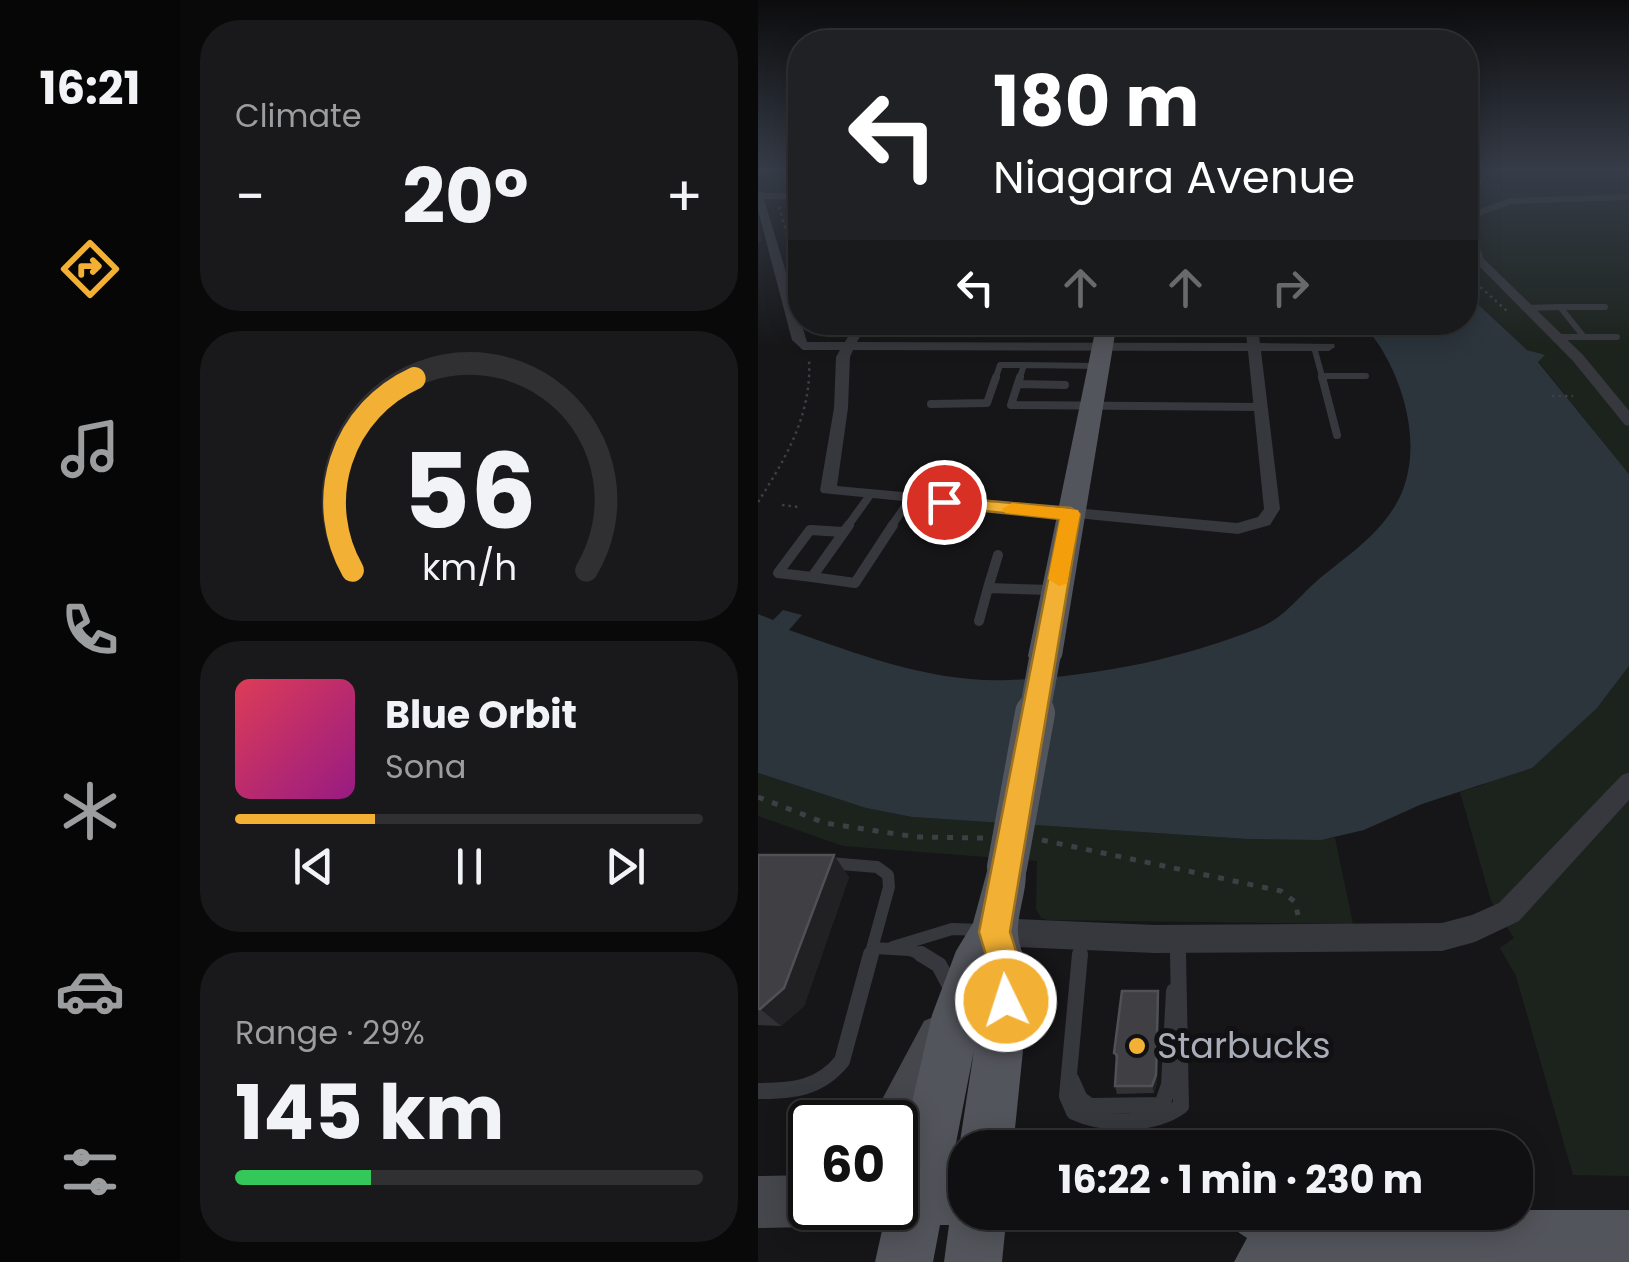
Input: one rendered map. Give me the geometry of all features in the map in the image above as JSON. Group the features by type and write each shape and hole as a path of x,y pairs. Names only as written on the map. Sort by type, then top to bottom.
{"main road":[{"path":"904,1262 926,1198 956,1015 972,968 994,932 1102,345"},
{"path":"988,1130 1008,982 994,932"},
{"path":"905,1100 931,1050 956,1015"},
{"path":"974,1262 977,1230"},
{"path":"1280,1244 1630,1239"}],"street":[{"path":"769,231 788,299"},
{"path":"1478,256 1630,422"},
{"path":"798,335 801,345 846,347 1321,347"},
{"path":"854,335 846,347 828,490 1234,529 1260,522 1272,509 1253,335"},
{"path":"994,932 1178,939 1442,936 1475,928 1509,912 1630,782"}],"lane":[{"path":"1560,307 1584,336"},
{"path":"1526,308 1605,307"},
{"path":"1556,337 1617,337"},
{"path":"931,404 987,403 1000,365 1024,365 1102,345"},
{"path":"1321,347 1322,376 1337,436"},
{"path":"1024,365 1012,404 1261,407"},
{"path":"1322,376 1366,376"},
{"path":"1018,384 1064,384"},
{"path":"812,577 870,494"},
{"path":"844,532 810,530 778,572 855,584 910,499"},
{"path":"980,622 998,555"},
{"path":"988,588 1057,590"},
{"path":"758,1091 800,1091 831,1077 842,1061 890,898 888,875 876,866 808,863"},
{"path":"893,947 952,929 994,932"},
{"path":"1082,936 1069,1068 1076,1092 1090,1106 1162,1105 1168,1093 1178,939"},
{"path":"874,948 919,952 940,963 947,974 956,1015"}],"path":[{"path":"758,502 792,443 805,410 812,384 810,369"},
{"path":"1552,396 1573,396"},
{"path":"782,505 798,507"},
{"path":"758,796 825,823 1010,848 1066,842 1282,892 1297,906 1301,939"}],"shaded area":[{"path":"1478,231 1629,231 1629,474 1538,361 1544,356 1527,350 1478,304"},
{"path":"1478,304 1527,350 1545,355 1538,362 1629,474 1629,666 1597,708 1532,768 1422,804 1364,830 1321,840 1247,839 912,817 866,808 758,773 758,614 773,620 783,610 802,615 789,630 897,666 980,680 1073,675 1170,657 1232,638 1278,618 1379,527 1405,484 1410,460 1406,410 1389,362 1371,335 1478,335"},
{"path":"1629,666 1629,1176 1573,1175 1516,976 1500,948 1514,938 1491,901 1460,792 1483,785 1597,708"},
{"path":"758,773 866,808 912,817 1247,839 1335,838 1353,924 1048,920 1041,918 1036,909 1037,861 843,846 758,816"}],"building":[{"path":"758,855 834,855 784,988 760,1009 758,1009"},
{"name":"Starbucks","path":"1122,991 1158,991 1156,1075 1152,1086 1115,1086 1114,1053"}],"slow traffic":[{"path":"1012,509 1071,514 1059,579"}],"place":[{"name":"Starbucks","path":"1137,1046"}],"route":[{"path":"944,502 1071,514 994,932 1007,972 1006,1001"}]}
